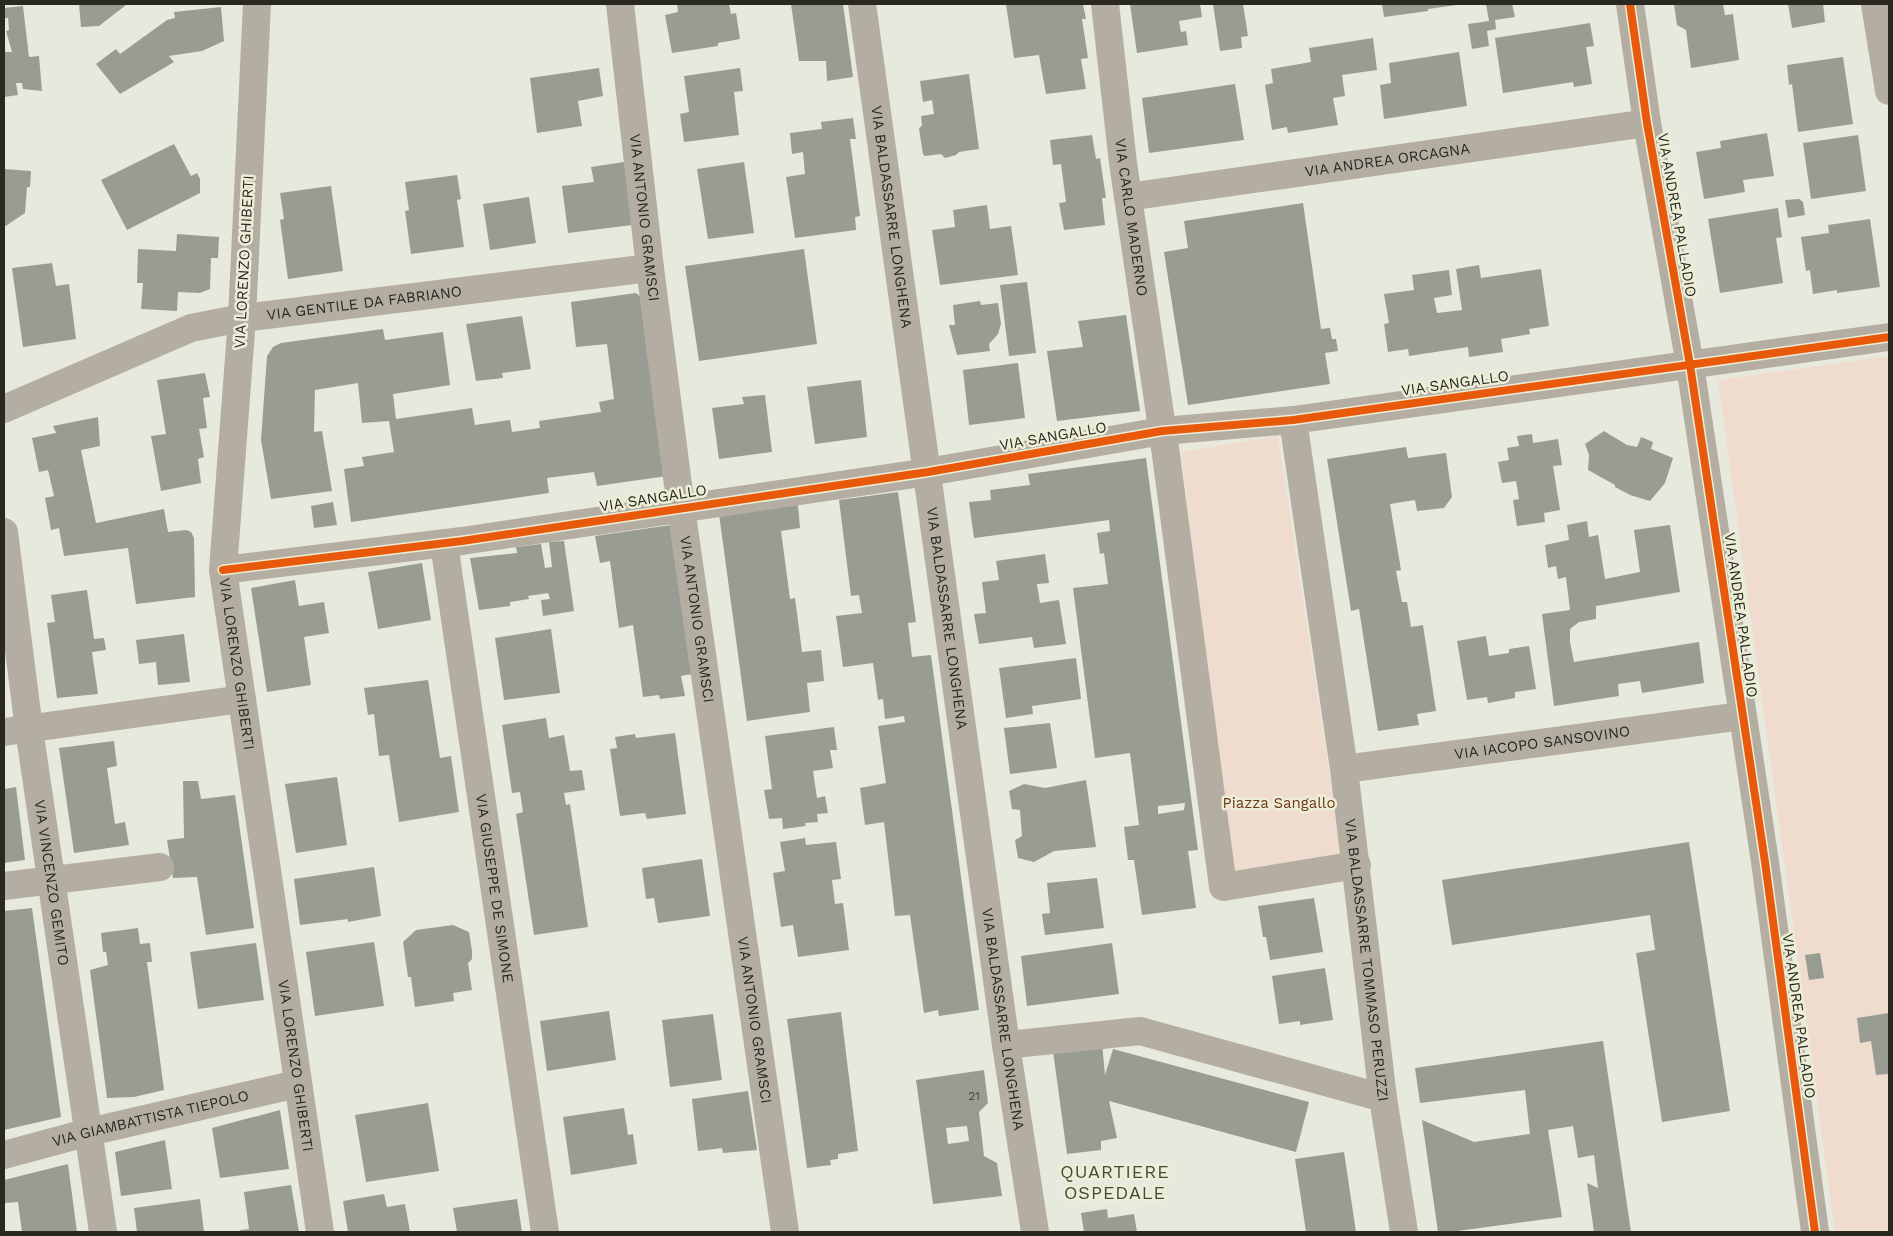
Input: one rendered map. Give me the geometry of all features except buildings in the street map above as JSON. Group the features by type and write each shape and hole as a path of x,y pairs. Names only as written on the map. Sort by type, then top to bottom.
{"street":[{"name":"VIA LORENZO GHIBERTI","path":"257,4 242,318 223,570 320,1232"},
{"name":"VIA ANTONIO GRAMSCI","path":"620,4 650,268 681,508 785,1232"},
{"name":"VIA BALDASSARRE LONGHENA","path":"862,4 1006,1046 1035,1232"},
{"name":"VIA CARLO MADERNO","path":"1105,4 1123,163 1162,431"},
{"name":"VIA ANDREA PALLADIO","path":"1630,4 1647,123 1690,365 1764,862 1815,1232"},
{"path":"1875,4 1889,91"},
{"name":"VIA ANDREA ORCAGNA","path":"1128,198 1647,123"},
{"name":"VIA GENTILE DA FABRIANO","path":"4,408 191,328 242,318 650,268"},
{"name":"VIA SANGALLO","path":"223,570 444,544 928,472 1162,431 1293,420 1889,337"},
{"name":"VIA BALDASSARRE TOMMASO PERUZZI","path":"1293,420 1344,769 1383,1098 1404,1232"},
{"path":"1162,431 1223,887 1356,866"},
{"name":"VIA VINCENZO GEMITO","path":"4,532 16,730 51,881 103,1232"},
{"name":"VIA GIUSEPPE DE SIMONE","path":"444,544 544,1232"},
{"path":"16,730 242,699"},
{"name":"VIA IACOPO SANSOVINO","path":"1344,769 1742,716"},
{"path":"4,886 160,867"},
{"path":"1006,1046 1140,1031 1383,1098"},
{"name":"VIA GIAMBATTISTA TIEPOLO","path":"4,1155 89,1132 298,1084"}],"green space":[{"path":"1889,356 1889,1232 1835,1232 1718,380"},
{"name":"Piazza Sangallo","path":"1278,436 1342,856 1234,874 1181,452"}],"cycle path":[{"path":"1630,4 1647,123 1690,365 1765,862 1815,1232"},
{"path":"223,570 462,541 928,472 1162,431 1293,420 1889,337"}],"district":[{"name":"QUARTIERE OSPEDALE","path":"1115,1181"}]}
